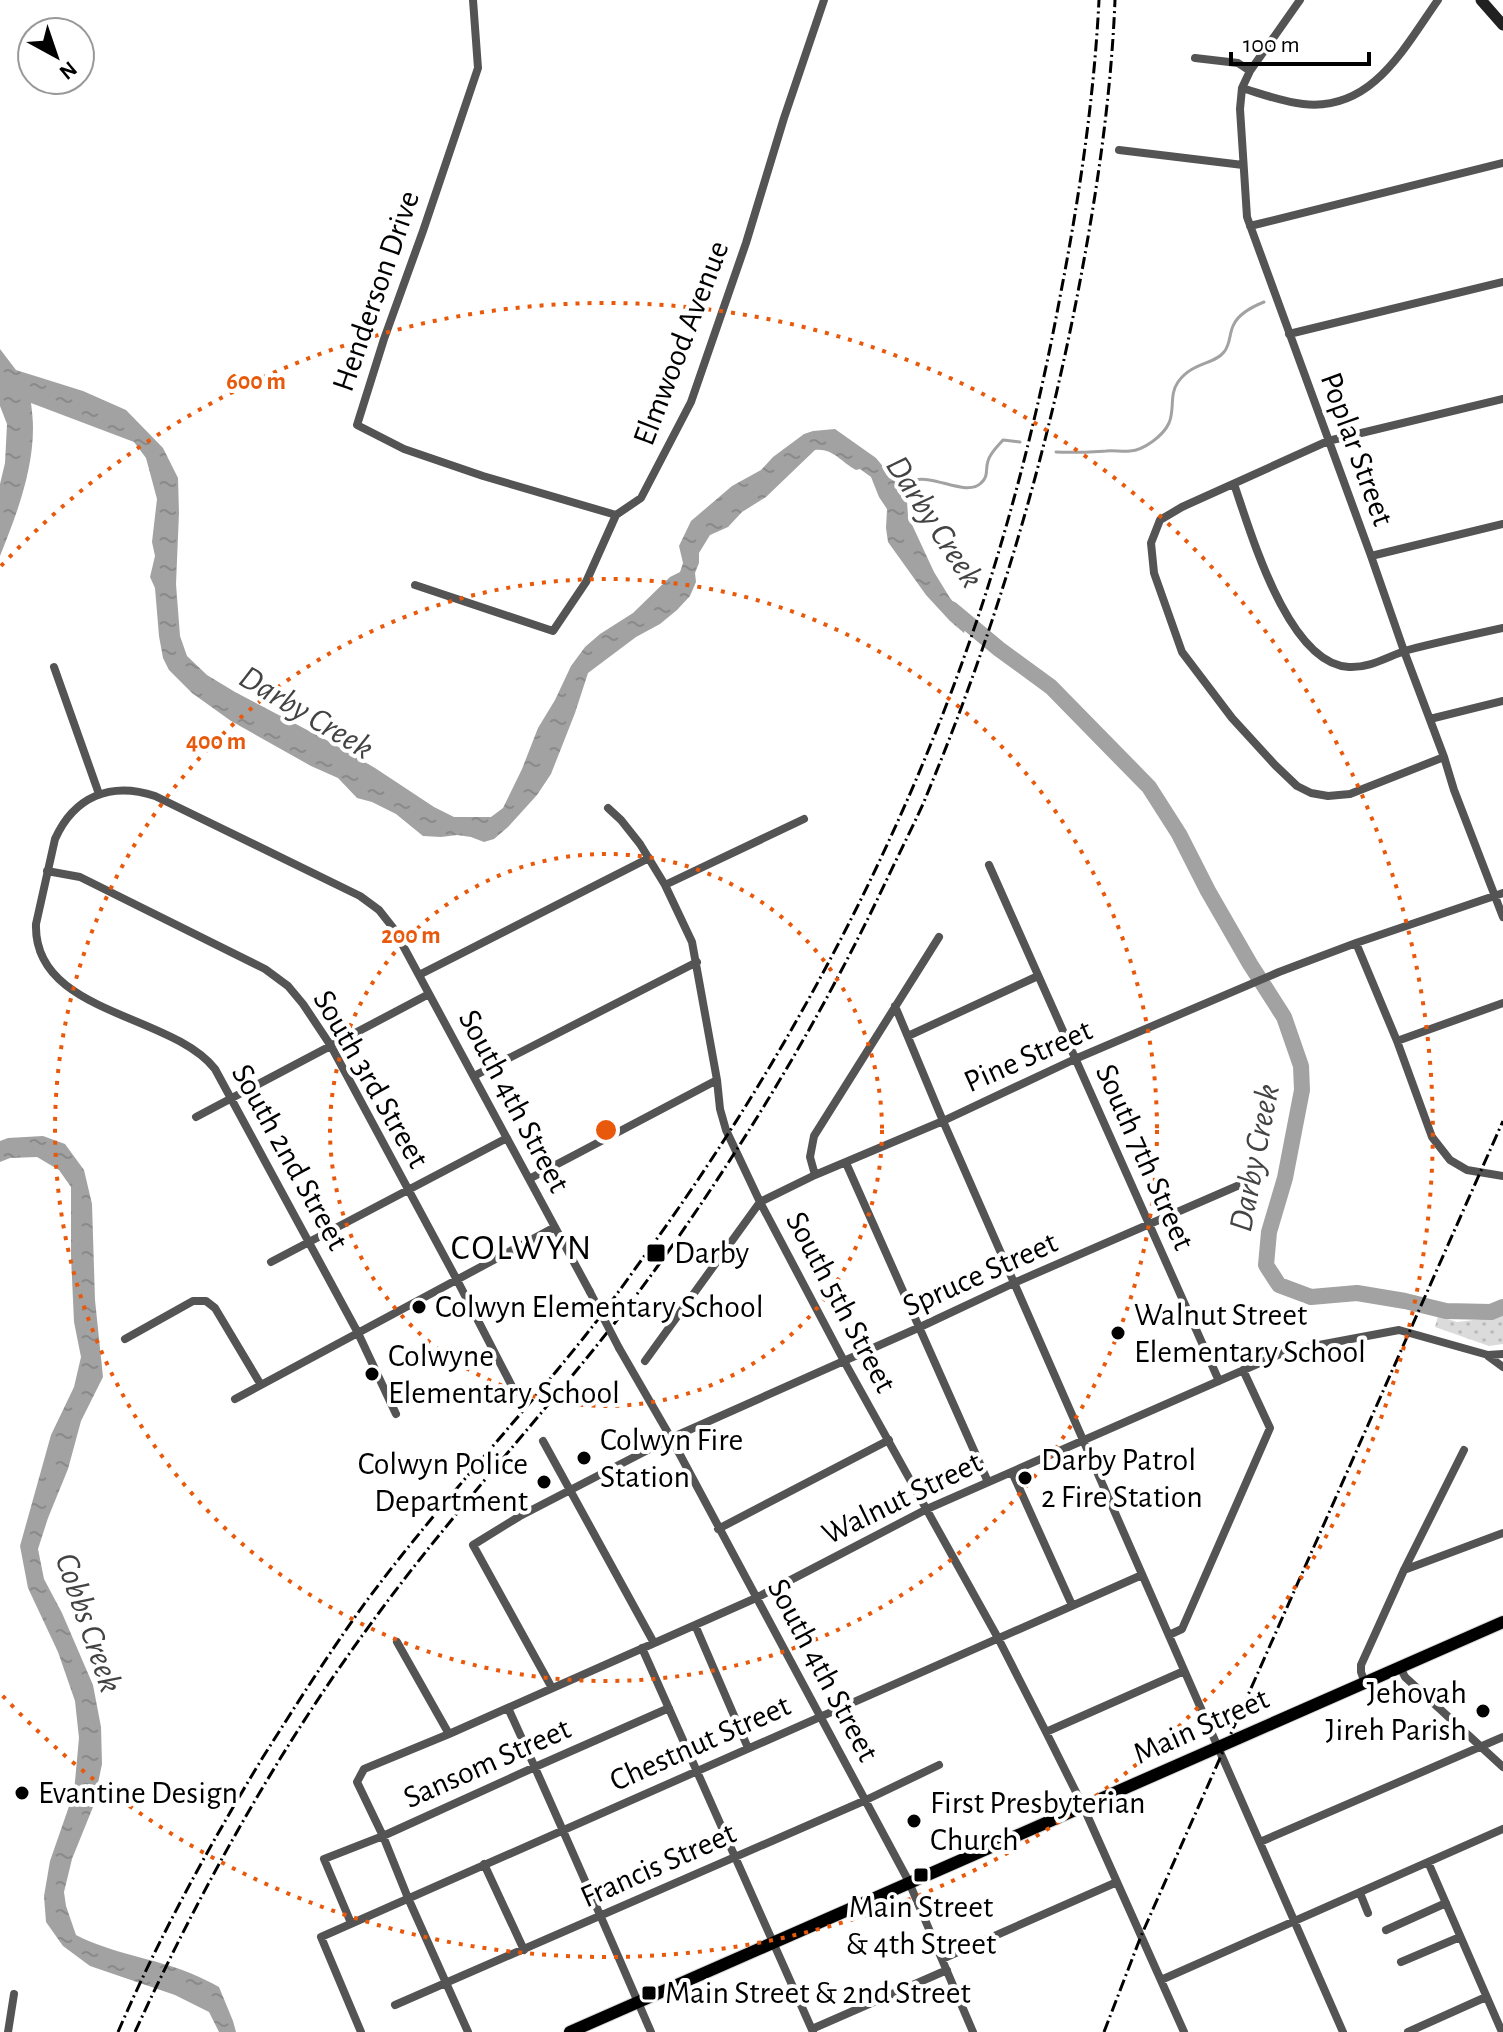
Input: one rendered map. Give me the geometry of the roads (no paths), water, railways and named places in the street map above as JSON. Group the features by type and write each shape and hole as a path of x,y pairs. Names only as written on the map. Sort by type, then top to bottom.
{"main road":[{"name":"Main Street","path":"570,2032 1503,1622"}],"street":[{"name":"Henderson Drive","path":"473,0 478,68 357,425 404,449 616,515"},
{"name":"Elmwood Avenue","path":"415,585 553,631 586,582 616,515 641,498 691,402 824,0"},
{"name":"Poplar Street","path":"1300,0 1250,71 1242,88 1240,109 1247,217 1454,790 1500,895 1503,917"},
{"path":"1242,88 1300,104 1334,103 1352,97 1367,89 1392,65 1438,0"},
{"path":"1481,0 1503,25"},
{"path":"1195,58 1238,63 1250,71"},
{"path":"1119,150 1243,165"},
{"path":"1250,226 1503,163"},
{"path":"1289,334 1503,282"},
{"path":"1444,757 1350,794 1328,796 1297,786 1232,718 1182,652 1154,573 1151,543 1160,520 1182,507 1328,441 1503,399"},
{"path":"1234,484 1276,597 1314,652 1330,663 1362,666 1404,651 1503,628"},
{"path":"1371,556 1503,524"},
{"path":"47,871 61,826 78,807 99,794 54,667"},
{"path":"1430,719 1503,701"},
{"name":"South 4th Street","path":"99,794 133,790 155,796 360,896 388,920 866,1800 910,1884 973,2032"},
{"name":"South 5th Street","path":"608,808 630,830 649,858 692,942 726,1130 760,1202 844,1361 998,1638 1046,1732 1083,1806 1184,2032"},
{"path":"665,885 804,819"},
{"path":"419,975 649,858"},
{"name":"South 7th Street","path":"989,865 1219,1381"},
{"name":"South 2nd Street","path":"47,871 36,924 38,944 51,971 73,992 205,1057 220,1075 358,1333 396,1414"},
{"name":"South 3rd Street","path":"47,871 80,877 265,969 288,986 331,1046 515,1392"},
{"name":"Pine Street","path":"645,1361 760,1202 1075,1059 1279,972 1500,895"},
{"path":"815,1175 810,1157 812,1140 939,937"},
{"path":"1356,943 1397,1041 1432,1137 1450,1160 1467,1170 1503,1176"},
{"path":"474,1076 697,962"},
{"path":"908,1036 1038,976"},
{"path":"196,1117 429,994"},
{"path":"1397,1041 1503,1003"},
{"path":"895,1006 1343,2032"},
{"path":"529,1179 717,1080"},
{"path":"271,1262 507,1138"},
{"path":"846,1163 988,1482"},
{"name":"Spruce Street","path":"552,1688 473,1545 520,1516 671,1438 1251,1180"},
{"path":"235,1399 555,1227"},
{"path":"125,1339 193,1301 206,1301 215,1308 261,1385"},
{"name":"Walnut Street","path":"383,1836 357,1782 364,1769 756,1598 927,1509 1243,1370 1287,1351 1399,1330 1488,1355"},
{"path":"1488,1355 1503,1354"},
{"path":"1488,1355 1503,1367"},
{"path":"1169,1635 1182,1629 1270,1428 1243,1370"},
{"path":"718,1529 889,1440"},
{"path":"543,1441 654,1643"},
{"path":"1365,1683 1361,1665 1464,1450"},
{"path":"1012,1472 1072,1605"},
{"path":"1404,1570 1503,1533"},
{"name":"Chestnut Street","path":"361,2032 321,1937 1142,1575"},
{"path":"695,1625 748,1748"},
{"path":"397,1642 449,1734"},
{"path":"642,1648 812,2031 947,1970"},
{"path":"1400,1667 1405,1677 1503,1767"},
{"path":"1046,1732 1184,1671"},
{"path":"508,1708 651,2032"},
{"name":"Sansom Street","path":"351,1923 324,1859 383,1836 669,1708"},
{"path":"1260,1842 1503,1737"},
{"name":"Francis Street","path":"395,2005 866,1800 939,1765"},
{"path":"1161,1980 1503,1829"},
{"path":"383,1836 468,2032"},
{"path":"1428,1862 1502,2032"},
{"path":"484,1864 524,1950"},
{"path":"942,1959 1117,1882"},
{"path":"1360,1893 1368,1913"},
{"path":"1386,1930 1446,1903"},
{"path":"1401,1962 1460,1937"},
{"path":"8,2032 14,1994"},
{"path":"1408,2032 1425,2028 1486,1997"}],"water":[{"path":"0,349 16,370 83,391 126,410 163,448 178,478 176,584 180,636 187,656 207,675 235,692 330,742 454,817 491,817 503,808 538,728 571,666 585,647 633,613 670,577 680,572 683,563 679,546 691,521 732,486 761,470 804,434 835,429 876,458 904,492 908,516 934,572 968,619 964,633 926,595 888,542 887,509 871,477 832,453 815,450 766,497 742,512 728,527 710,535 699,553 696,582 690,596 677,610 588,673 551,774 508,827 494,839 484,842 457,835 423,836 396,814 357,798 338,778 231,721 192,693 169,670 163,658 155,588 150,577 155,556 152,542 157,499 146,458 134,442 31,403 33,428 27,477 0,556 0,484 5,463 7,424 0,406"},
{"path":"43,1136 65,1144 84,1170 92,1204 95,1300 103,1377 81,1421 68,1469 38,1549 44,1579 93,1685 101,1727 102,1764 93,1807 72,1859 64,1892 66,1906 76,1935 104,1947 176,1968 219,1987 236,2032 219,2032 209,2012 175,1995 90,1966 63,1946 46,1922 44,1896 50,1861 74,1792 79,1738 75,1701 58,1652 28,1588 20,1546 51,1435 74,1387 81,1357 74,1322 71,1187 59,1170 37,1157 10,1158 0,1162 0,1141"}],"waterway":[{"path":"1056,452 1130,451 1152,442 1169,423 1178,382 1190,371 1220,356 1226,349 1236,320 1264,302"},
{"path":"898,489 923,479 959,487 975,487 985,478 989,458 1003,440 1020,442"},
{"name":"Darby Creek","path":"951,609 1051,687 1149,787 1179,834 1250,964 1284,1017 1301,1066 1302,1090 1285,1178 1269,1232 1266,1265 1279,1285 1311,1297 1357,1293 1446,1311 1491,1312 1503,1307"}],"tram line":[{"path":"565,2032 1503,1620"}],"railway":[{"path":"118,2032 150,1961 204,1858 300,1699 391,1569 585,1336 694,1186 793,1027 880,860 953,687 996,562 1027,449 1053,335 1079,186 1099,0"},
{"path":"135,2032 216,1870 309,1713 412,1569 591,1352 660,1263 723,1170 811,1027 910,831 948,742 993,617 1032,491 1048,427 1077,297 1096,186 1110,75 1115,0"},
{"path":"1104,2032 1141,1936 1503,1121"}],"place":[{"name":"Darby","path":"656,1253"},
{"name":"Colwyn Elementary School","path":"419,1307"},
{"name":"Walnut Street Elementary School","path":"1118,1333"},
{"name":"Colwyne Elementary School","path":"372,1374"},
{"name":"Colwyn Fire Station","path":"584,1458"},
{"name":"Darby Patrol 2 Fire Station","path":"1025,1478"},
{"name":"Colwyn Police Department","path":"544,1482"},
{"name":"Jehovah Jireh Parish","path":"1483,1711"},
{"name":"Evantine Design","path":"22,1793"},
{"name":"First Presbyterian Church","path":"914,1821"},
{"name":"Main Street & 4th Street","path":"921,1875"},
{"name":"Main Street & 2nd Street","path":"649,1993"}],"district":[{"name":"COLWYN","path":"522,1248"}],"water label":[{"name":"Cobbs Creek","path":"88,1623"}]}
